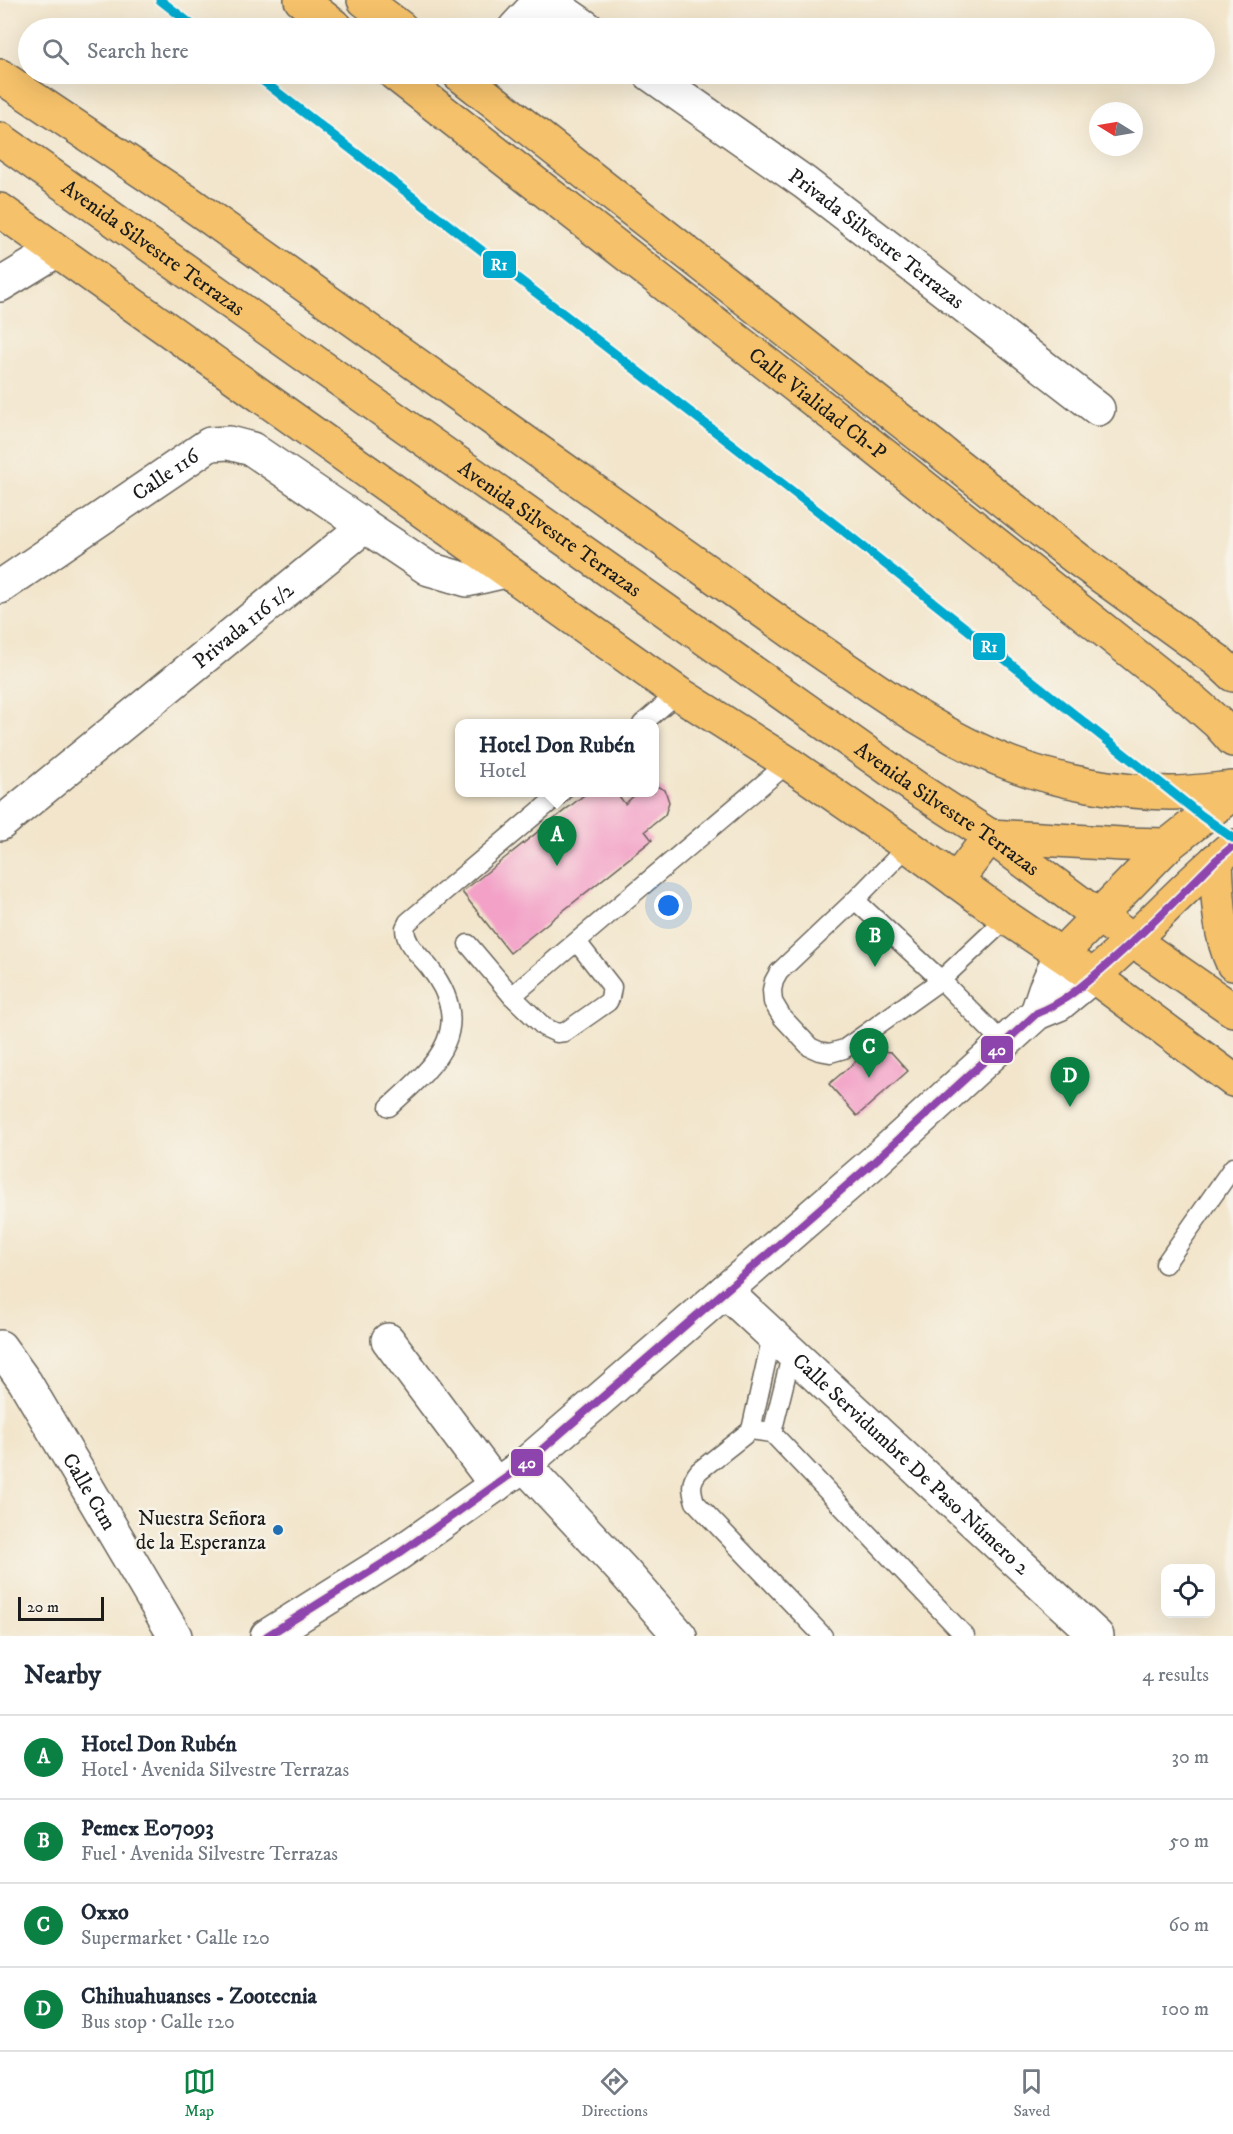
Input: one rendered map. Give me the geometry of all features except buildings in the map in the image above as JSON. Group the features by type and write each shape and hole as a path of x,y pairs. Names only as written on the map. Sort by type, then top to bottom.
{"main road":[{"path":"301,0 325,18"},
{"path":"364,0 388,18"},
{"path":"0,76 188,202 798,636 880,692 960,740 1008,763 1050,776 1087,783 1170,793 1233,790"},
{"name":"Calle Vialidad Ch-P","path":"408,84 875,448 1193,700 1233,740"},
{"name":"Calle Vialidad Ch-P","path":"476,84 1076,558 1218,661 1233,675"},
{"name":"Avenida Silvestre Terrazas","path":"0,140 919,790 990,836 1098,916 1233,1010"},
{"path":"0,210 678,693 788,763 1007,918 1094,976 1233,1080"},
{"path":"1061,954 1168,845 1233,790"},
{"path":"956,881 990,836 1112,844 1168,845"},
{"path":"1094,976 1227,861"},
{"path":"1227,861 1220,915 1227,951 1233,964"}],"street":[{"path":"524,18 541,0"},
{"path":"547,0 573,18"},
{"name":"Privada Silvestre Terrazas","path":"664,84 805,183 1098,409"},
{"path":"0,285 56,251"},
{"name":"Calle 116","path":"2,582 210,444 228,442 252,449 365,526"},
{"path":"365,526 429,569 467,580 506,572"},
{"name":"Privada 116 1/2","path":"0,824 365,526"},
{"path":"1037,1013 1061,954"},
{"path":"267,1636 398,1554 524,1465 725,1292 1037,1013 1059,1004 1094,976"},
{"name":"Calle Servidumbre De Paso Número 2","path":"725,1292 1097,1636"},
{"path":"388,1340 496,1485"},
{"name":"Calle Ctm","path":"0,1347 25,1382 175,1636"},
{"path":"524,1465 625,1573 680,1636"}],"lane":[{"path":"647,719 678,693"},
{"path":"512,996 788,763"},
{"path":"389,1107 428,1071 440,1056 447,1041 450,1025 448,1006 436,976 408,943 405,928 408,922 556,797"},
{"path":"908,846 779,972 774,981 773,1002 782,1017 810,1047 830,1053 844,1049 940,980 1007,918"},
{"path":"855,900 1004,1044"},
{"path":"468,944 512,996 544,1028 557,1033 565,1032 608,1002 610,998 612,987 577,942"},
{"path":"1166,1264 1233,1167"},
{"path":"782,1344 751,1430 699,1471 693,1479 691,1489 695,1502 823,1636"},
{"path":"772,1433 782,1344"},
{"path":"751,1430 772,1433 965,1636"}],"transit line":[{"name":"R1","path":"160,0 183,18"},
{"name":"R1","path":"267,84 841,529 1202,816 1233,838"},
{"name":"40","path":"267,1636 398,1554 524,1465 875,1161 1037,1013 1071,994 1117,956 1233,846"}],"place":[{"name":"Hotel Don Rubén","path":"557,866"},
{"name":"Pemex E07093","path":"875,967"},
{"name":"Oxxo","path":"869,1078"},
{"name":"Chihuahuanses - Zootecnia","path":"1070,1107"},
{"name":"Nuestra Señora de la Esperanza","path":"278,1530"}]}
